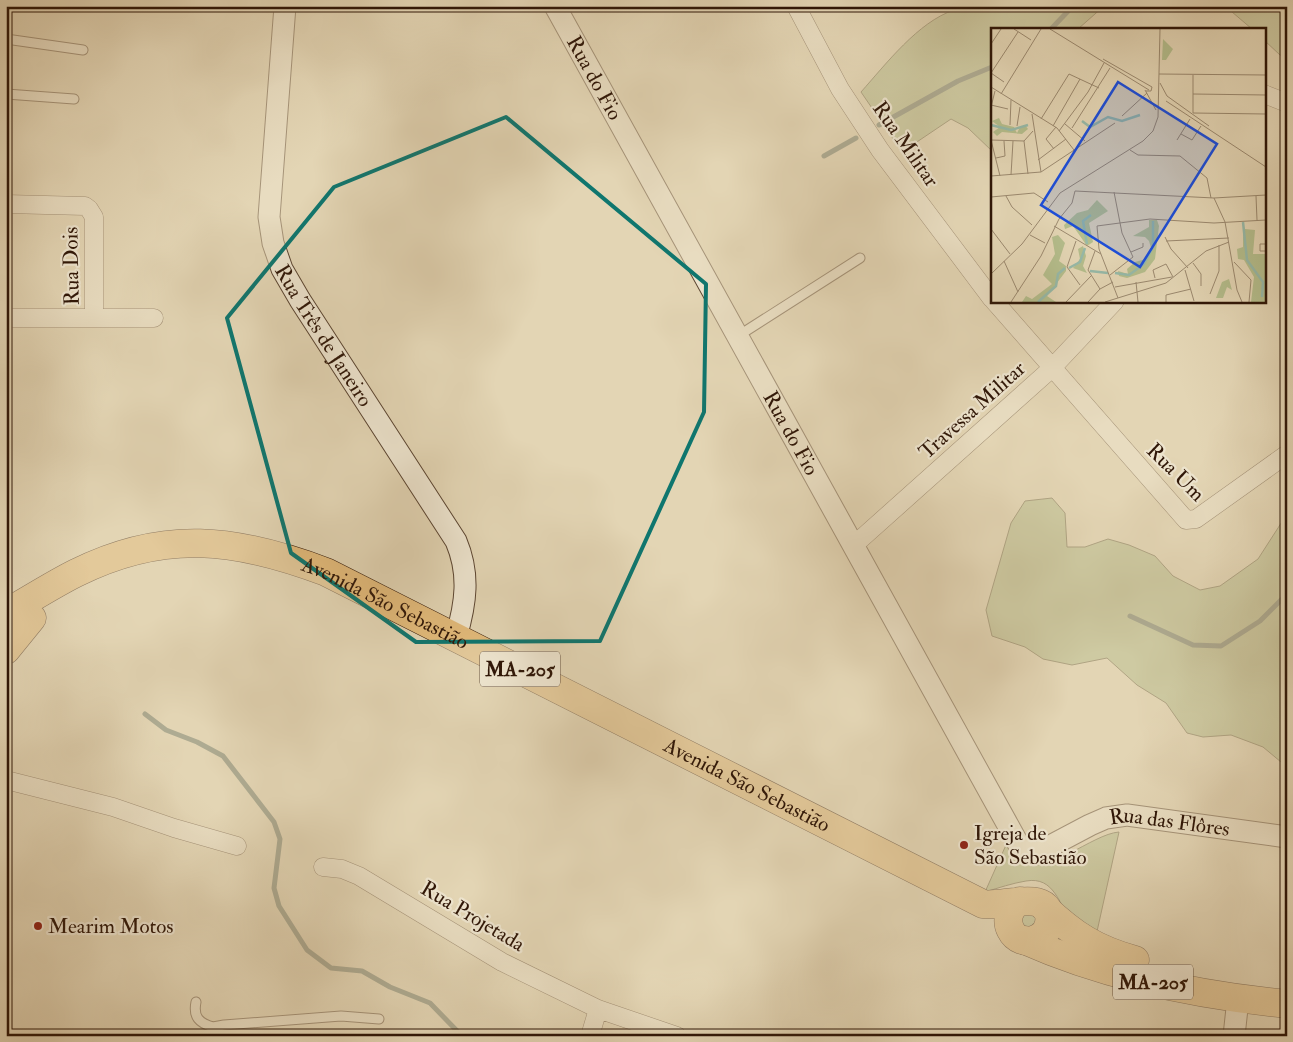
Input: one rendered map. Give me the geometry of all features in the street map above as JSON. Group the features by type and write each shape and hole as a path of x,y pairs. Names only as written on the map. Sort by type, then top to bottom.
{"main road":[{"name":"Avenida São Sebastião","path":"19,615 75,573 106,559 155,546 205,542 236,545 270,552 326,572 975,900 995,906 1032,904"},
{"name":"Avenida São Sebastião","path":"19,615 113,574 147,566 180,561 218,561 252,566 285,574 320,587 454,652 953,909 1021,939 1080,964 1125,976 1238,999 1287,1004"},
{"path":"6,633 19,615"},
{"path":"6,650 19,615"},
{"path":"1021,939 1036,939 1046,931 1049,918 1032,904"},
{"name":"MA-205","path":"1032,904 1073,934 1109,953 1190,972 1287,986"}],"street":[{"name":"Rua Três de Janeiro","path":"285,6 270,208 273,243 282,269 300,300 456,540 466,576 466,594 465,608 456,637"},
{"name":"Rua do Fio","path":"555,6 1020,847 1031,853"},
{"name":"Rua Militar","path":"796,6 840,89 880,150 991,297"},
{"path":"1266,95 1287,103"},
{"name":"Rua Dois","path":"6,204 85,206 89,208 94,217 94,317"},
{"name":"Rua Militar","path":"995,302 1051,369"},
{"name":"Travessa Militar","path":"852,546 1051,369 1114,302"},
{"path":"6,318 154,318"},
{"name":"Rua Um","path":"1051,369 1186,520 1196,519 1287,454"},
{"path":"6,780 113,806 174,828 238,846"},
{"name":"Rua das Flôres","path":"1031,853 1044,851 1080,830 1106,818 1127,815 1287,838"},
{"name":"Rua Projetada","path":"323,867 342,869 359,876 502,962 598,1009 678,1036"},
{"path":"1234,1036 1238,999"},
{"path":"590,1036 598,1009"}],"lane":[{"path":"6,40 83,50"},
{"path":"6,94 74,99"},
{"path":"738,336 860,258"},
{"path":"196,1002 197,1018 211,1031 341,1016 379,1019"}],"highlighted area":[{"path":"506,117 706,284 704,412 600,641 416,642 291,553 227,318 334,187"}],"green space":[{"path":"1104,6 1079,28 991,28 991,150 968,128 951,119 902,152 861,92 915,34 941,16 959,8"},
{"path":"1225,6 1287,6 1287,57 1280,55 1266,42 1266,28 1251,28"},
{"path":"1052,498 1065,513 1067,547 1085,547 1108,539 1129,545 1155,556 1173,576 1200,590 1220,586 1258,559 1287,514 1287,767 1263,747 1231,735 1203,737 1187,733 1166,703 1137,685 1107,658 1072,665 1043,659 1025,647 992,636 986,610 1011,523 1025,501"},
{"path":"1119,832 1096,936 1073,921 1055,893 1043,883 1026,881 985,892 1006,845 1022,862 1032,865 1043,864 1056,860 1108,834"},
{"path":"1023,907 1041,922 1025,929 1018,913"}],"waterway":[{"path":"1052,28 1073,6"},
{"path":"879,125 958,81 991,67"},
{"path":"824,156 856,138"},
{"path":"1130,616 1193,645 1221,646 1260,621 1287,594"},
{"path":"145,714 166,730 197,742 223,756 274,822 280,839 274,888 279,906 307,950 331,968 362,971 390,987 430,1003 462,1036"}],"place":[{"name":"Igreja de São Sebastião","path":"964,845"},
{"name":"Mearim Motos","path":"38,926"}]}
